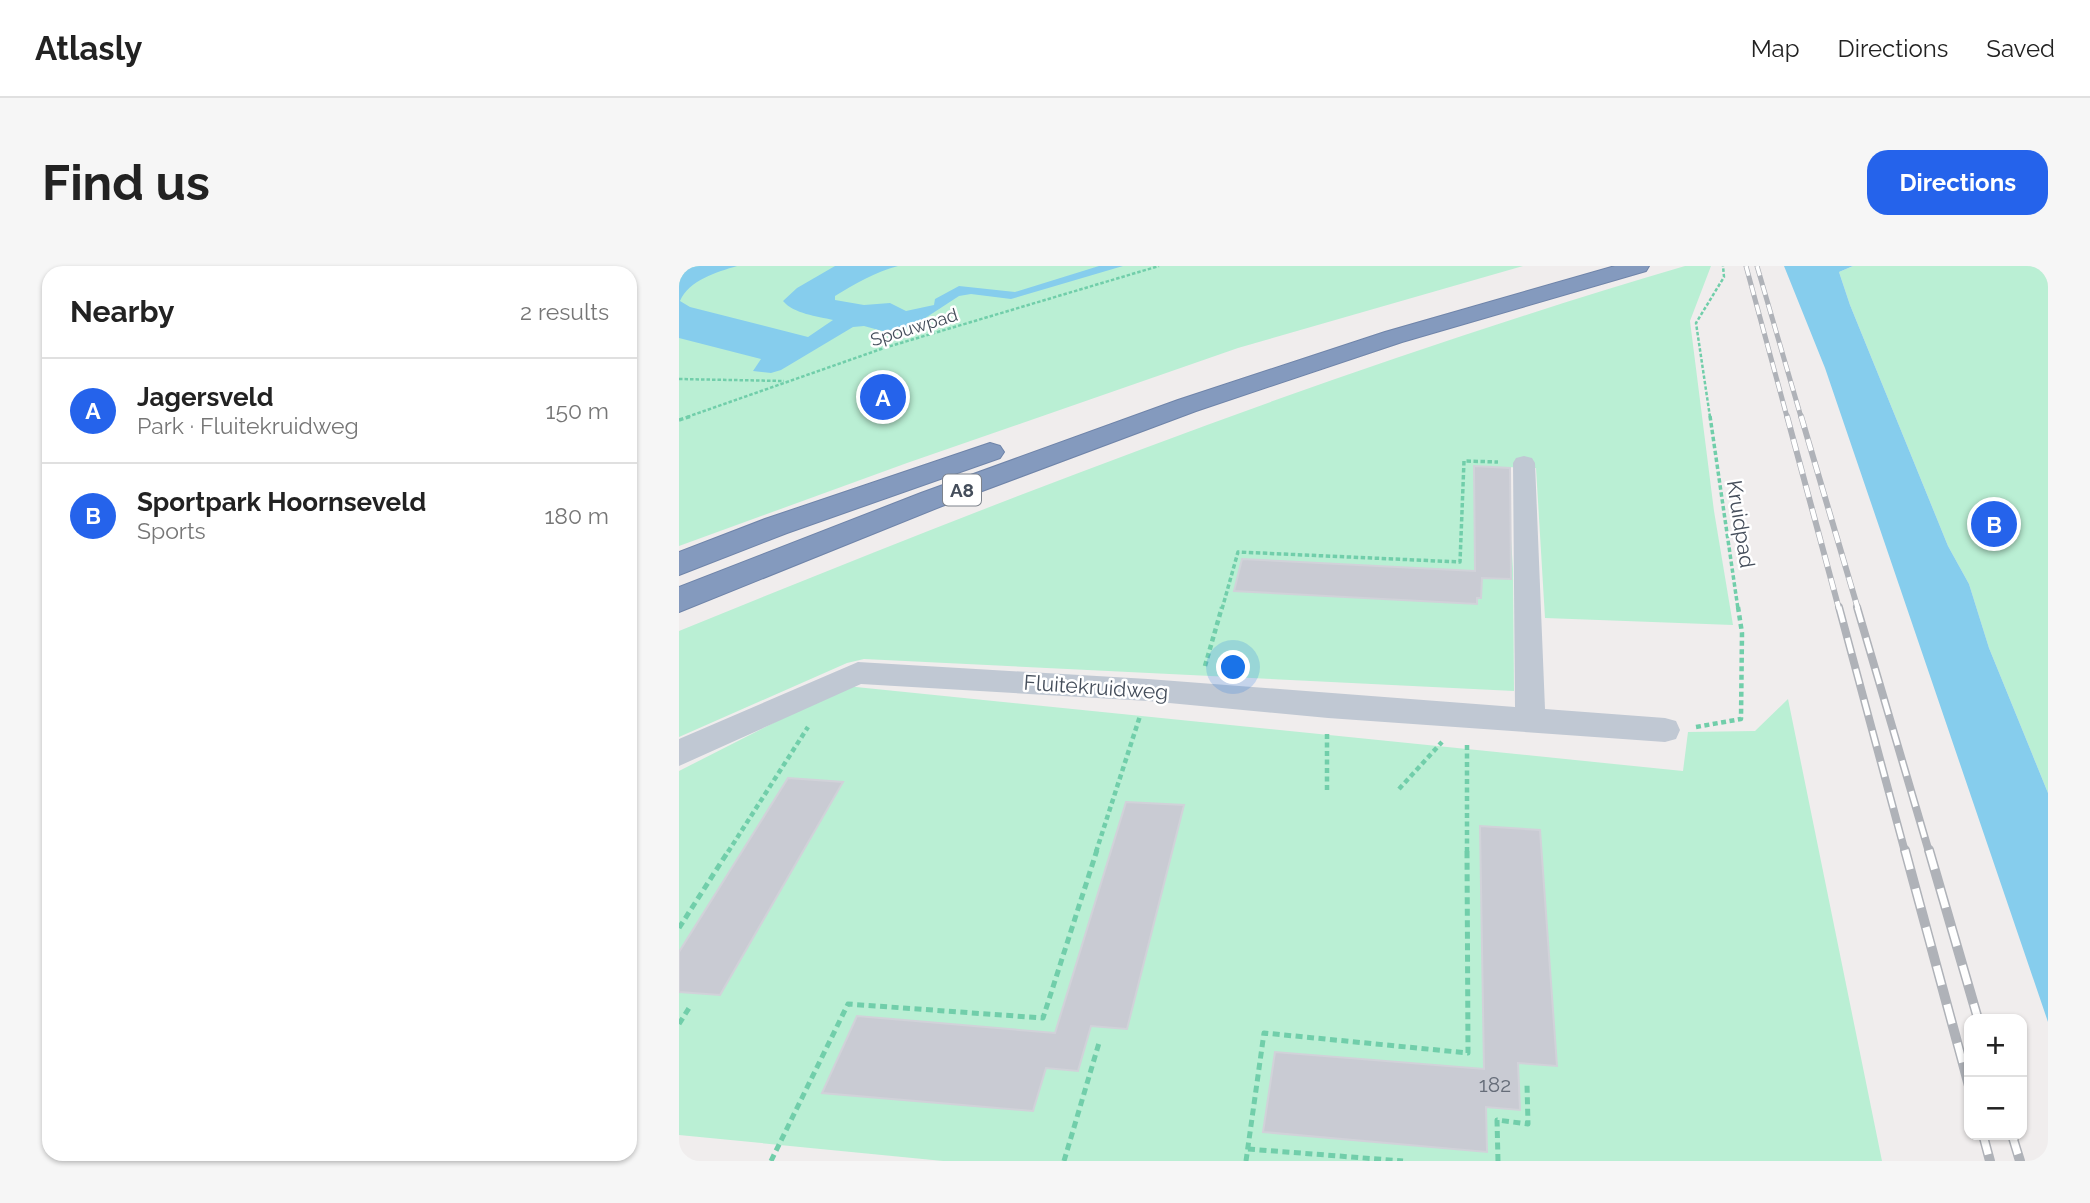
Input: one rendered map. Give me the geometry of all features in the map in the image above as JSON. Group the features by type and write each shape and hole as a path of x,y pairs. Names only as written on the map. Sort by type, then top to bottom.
{"highway":[{"name":"A8","path":"679,564 776,526 1218,372 1349,329 1565,266"},
{"name":"A8","path":"679,600 808,548 1124,429 1359,347 1638,266"}],"street":[{"path":"1524,463 1530,720"},
{"name":"Fluitekruidweg","path":"679,753 858,673 1148,690 1665,730"}],"path":[{"name":"Spouwpad","path":"679,420 884,348 1159,266"},
{"name":"Kruidpad","path":"1665,730 1741,719 1742,634 1696,323 1724,277 1723,266"},
{"path":"679,379 788,381"},
{"path":"1197,694 1238,552 1461,562 1464,461 1524,463"},
{"path":"679,928 837,682"},
{"path":"771,1161 848,1003 1043,1018 1148,690"},
{"path":"1327,792 1328,706"},
{"path":"1399,789 1467,716"},
{"path":"1246,1161 1264,1033 1468,1053 1467,716"},
{"path":"679,1024 689,1009"},
{"path":"1064,1161 1098,1043"},
{"path":"1498,1161 1497,1120 1528,1124 1527,1084"},
{"path":"1248,1149 1402,1161"}],"green space":[{"path":"679,266 1523,266 1238,348 907,463 679,546"},
{"path":"1685,266 1711,266 1690,321 1714,511 1733,625 1545,618 1536,468 1506,467 1513,569 1514,691 864,659 847,663 679,737 679,631 1052,483 1303,390 1557,305"},
{"path":"1853,266 2048,266 2048,793 1989,648 1969,584 1948,546 1850,305 1839,272"},
{"path":"846,686 1683,771 1688,732 1755,731 1788,699 1882,1161 943,1161 679,1135 679,771"}],"water":[{"path":"679,266 737,266 704,278 690,288 680,301 690,307 808,337 833,320 799,312 783,301 797,288 835,266 898,266 858,283 835,296 835,300 864,305 890,303 906,311 934,305 935,299 959,286 1015,292 1099,266 1123,266 1011,299 971,294 959,296 913,326 886,332 864,326 853,327 781,370 771,373 753,371 761,359 679,338"},
{"path":"1784,266 1853,266 1839,272 1850,305 1948,546 1969,584 1989,648 2048,793 2048,1022 1825,368"}],"building":[{"path":"1474,466 1510,468 1511,579 1482,578 1481,598 1477,598 1477,604 1234,591 1242,559 1475,571"},
{"path":"788,778 843,782 720,995 679,992 679,952"},
{"path":"1126,802 1184,805 1127,1029 1091,1026 1078,1071 1046,1068 1033,1111 822,1093 857,1016 1055,1033"},
{"path":"1480,826 1540,830 1557,1066 1518,1063 1520,1110 1486,1107 1487,1152 1263,1132 1275,1052 1484,1069"}],"railway":[{"path":"1746,266 1787,417"},
{"path":"1757,266 1801,417"},
{"path":"1787,416 1839,609"},
{"path":"1801,416 1858,609"},
{"path":"1839,607 1905,852"},
{"path":"1857,607 1929,852"},
{"path":"1905,850 1967,1077"},
{"path":"1929,850 1977,1014"},
{"path":"1984,1140 1990,1161"},
{"path":"2014,1140 2020,1161"}],"place":[{"name":"Jagersveld","path":"883,397"},
{"name":"Sportpark Hoornseveld","path":"1994,524"}]}
